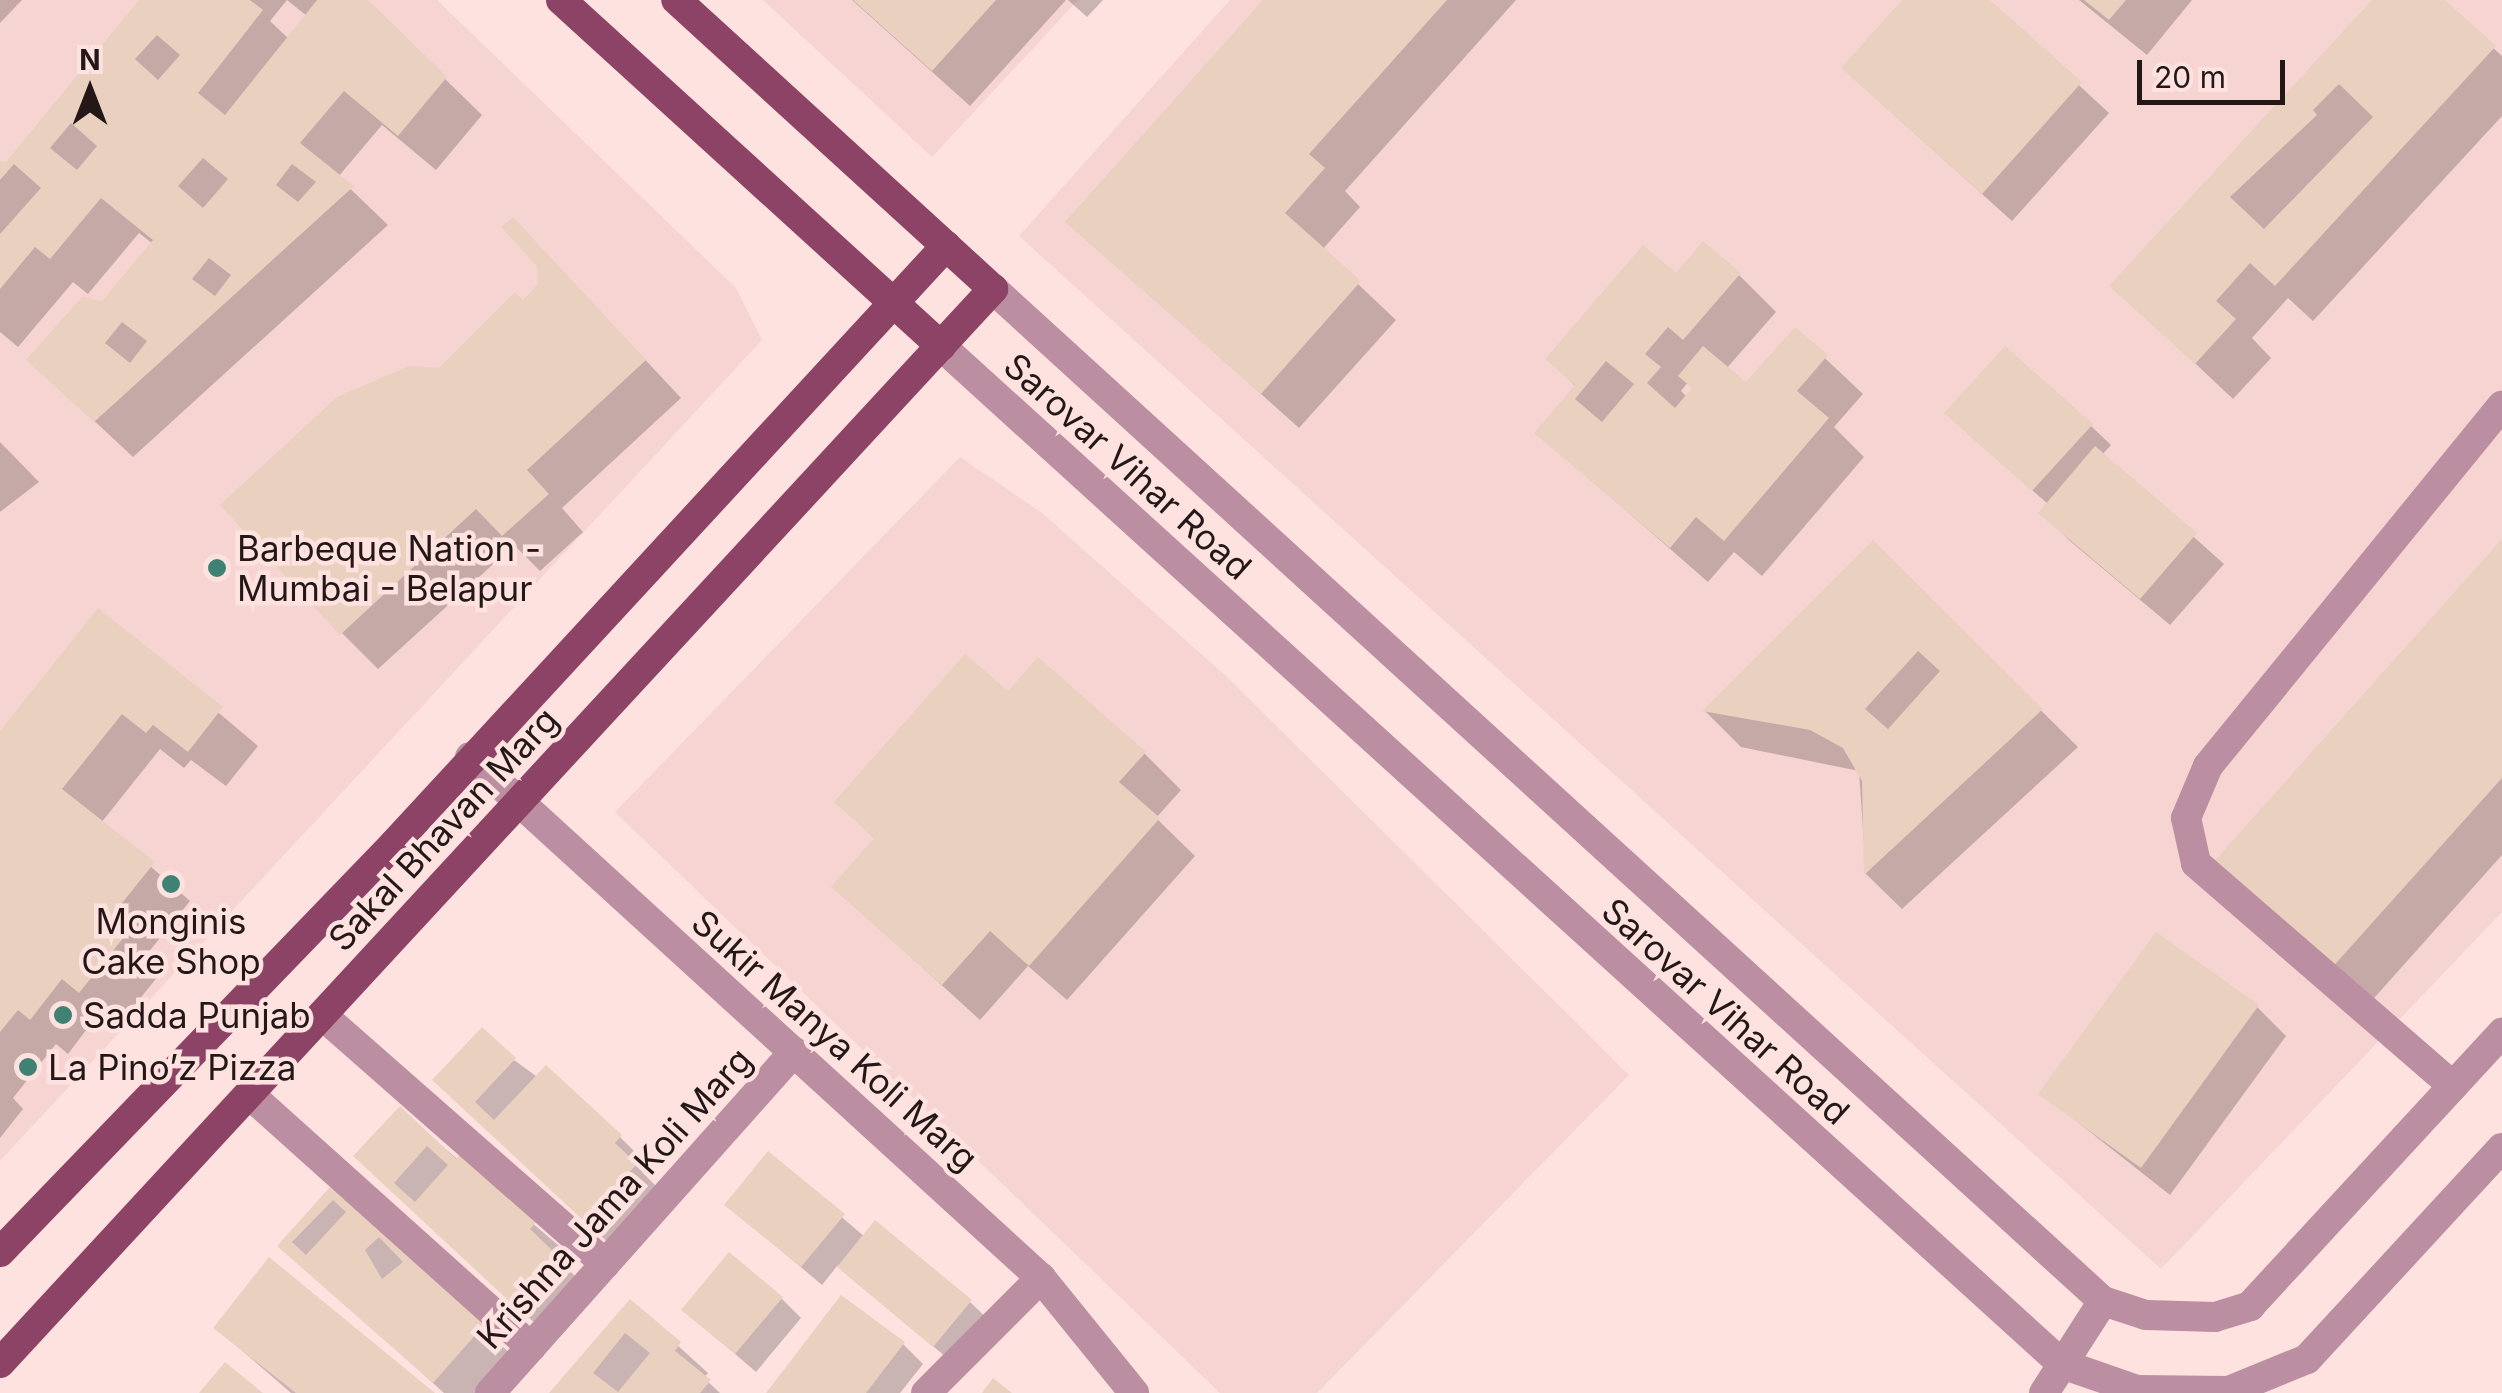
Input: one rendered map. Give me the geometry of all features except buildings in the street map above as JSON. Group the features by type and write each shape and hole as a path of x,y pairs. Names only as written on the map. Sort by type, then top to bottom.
{"main road":[{"path":"561,0 940,346"},
{"path":"676,0 993,289"},
{"name":"Sakal Bhavan Marg","path":"0,1252 470,758 946,246"},
{"name":"Sakal Bhavan Marg","path":"0,1363 993,289"}],"street":[{"name":"Sarovar Vihar Road","path":"993,289 2103,1302 2146,1316 2214,1317 2250,1306 2502,1033"},
{"name":"Sarovar Vihar Road","path":"940,346 2062,1364 2137,1390 2229,1391 2307,1359 2502,1148"},
{"path":"2453,1086 2196,863 2186,818 2208,766 2502,406"},
{"name":"Sukir Manya Koli Marg","path":"470,758 1041,1278 1134,1393"},
{"path":"322,1015 606,1264"},
{"name":"Krishna Jama Koli Marg","path":"490,1393 794,1052"},
{"path":"255,1087 537,1341"},
{"path":"926,1393 1041,1278"},
{"path":"2044,1393 2103,1302"}],"shaded area":[{"path":"0,0 437,0 736,288 762,340 0,1161"},
{"path":"763,0 1078,0 932,157"},
{"path":"1230,0 2502,0 2502,912 2161,1269 1019,236"},
{"path":"960,457 1042,513 1226,676 1629,1075 1317,1393 1220,1393 615,812"}],"place":[{"name":"Barbeque Nation - Mumbai - Belapur","path":"217,568"},
{"name":"Monginis Cake Shop","path":"171,884"},
{"name":"Sadda Punjab","path":"63,1015"},
{"name":"La Pino’z Pizza","path":"28,1067"}]}
